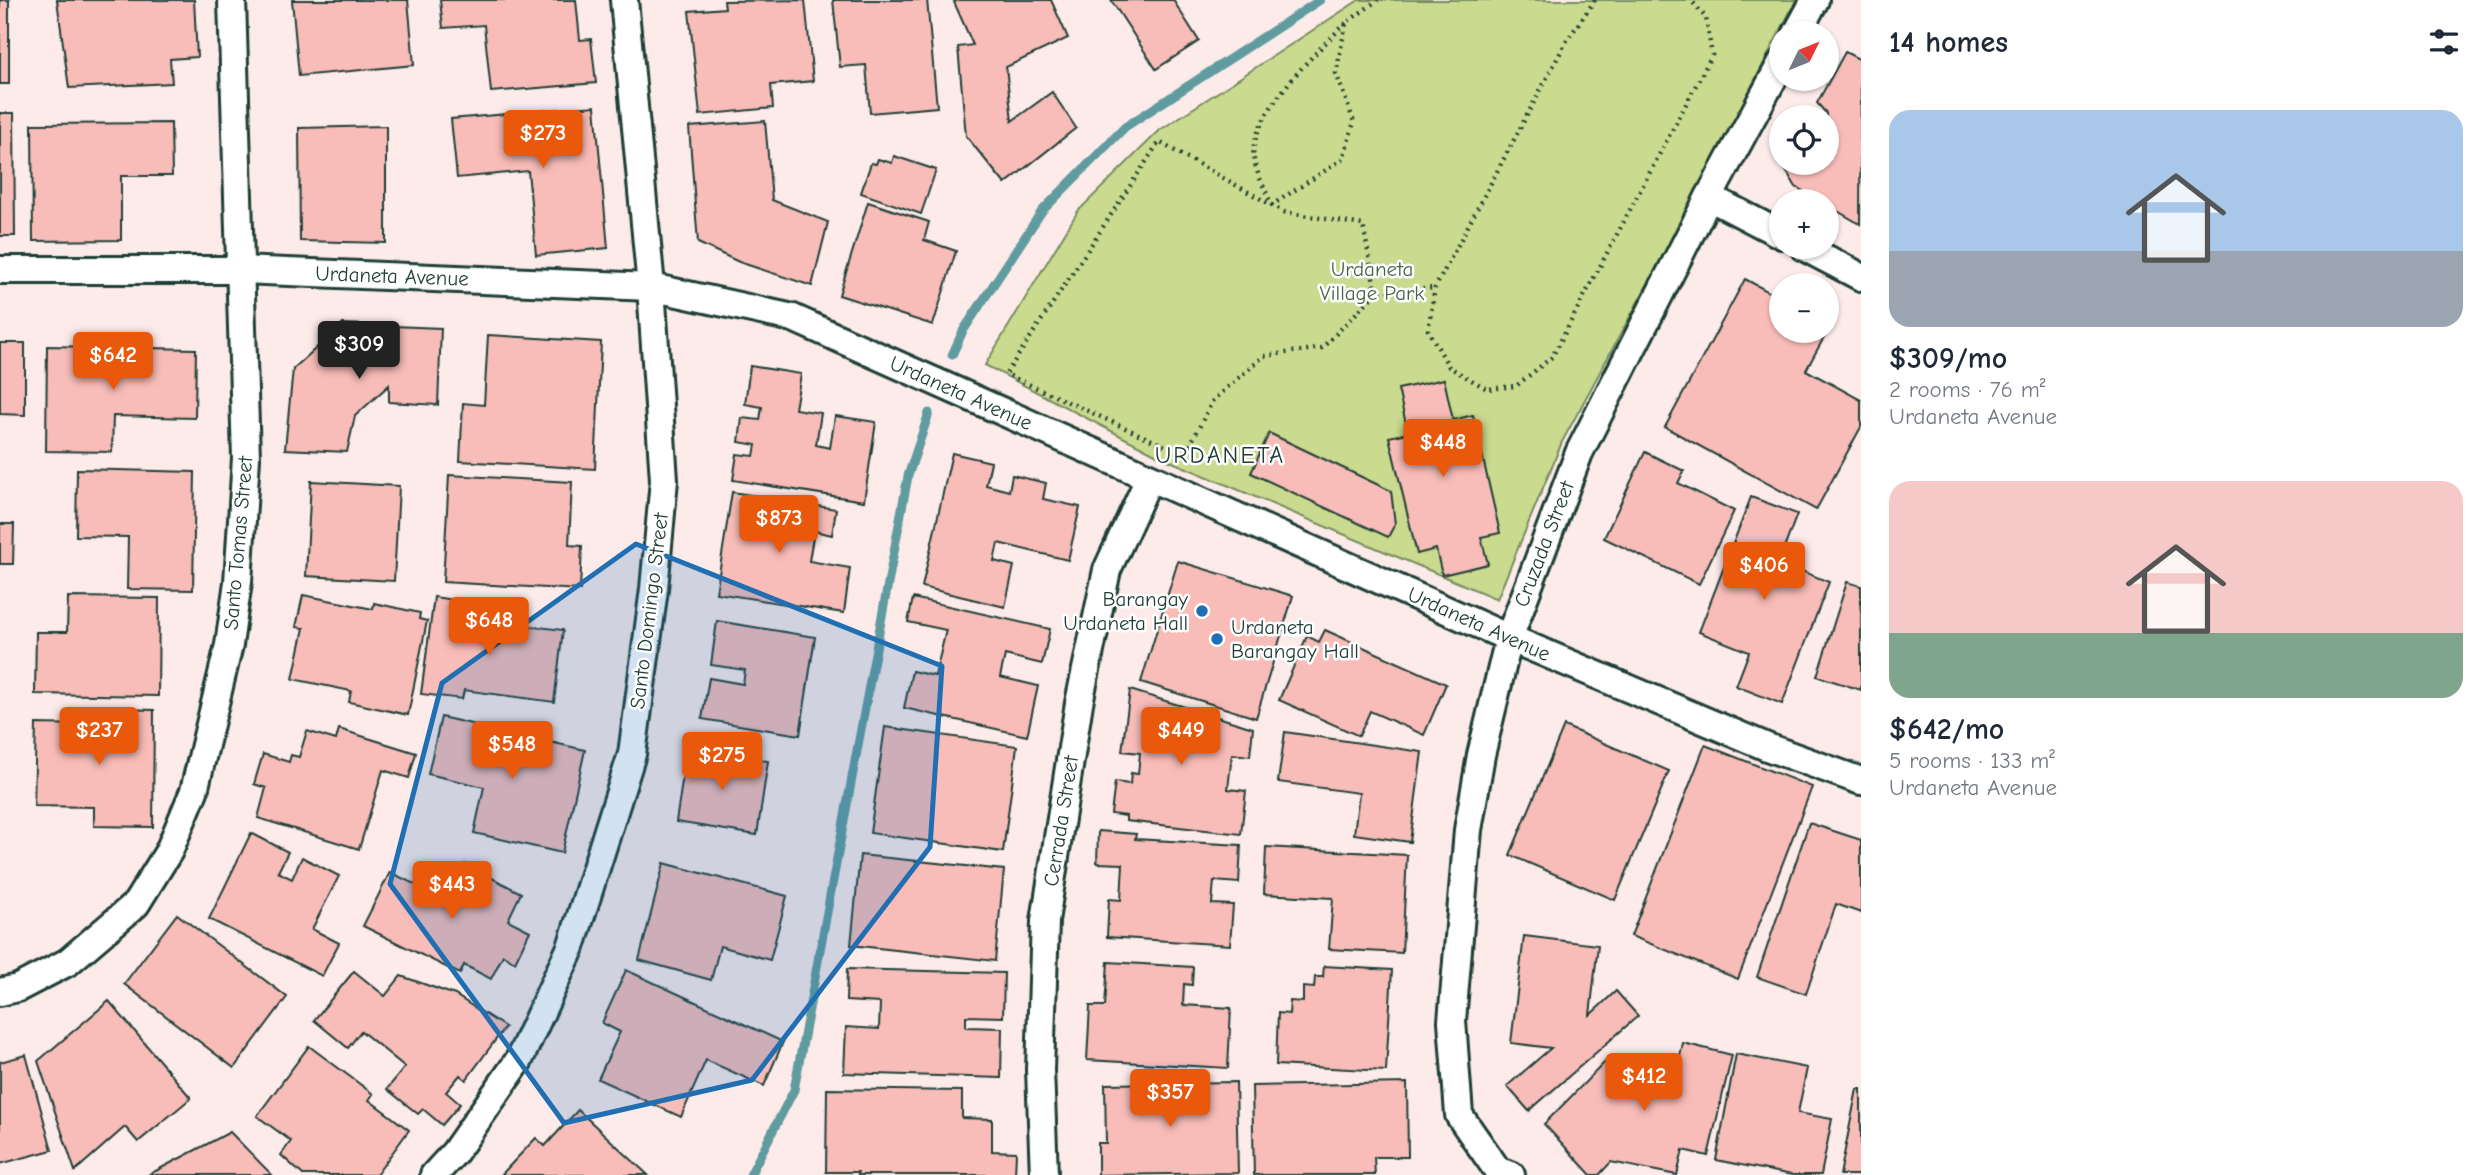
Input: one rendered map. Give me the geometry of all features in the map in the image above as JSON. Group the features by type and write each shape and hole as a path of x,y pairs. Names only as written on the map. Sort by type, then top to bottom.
{"street":[{"name":"Santo Tomas Street","path":"0,992 18,988 68,962 136,904 169,851 194,791 229,645 238,582 246,458 232,0"},
{"name":"Santo Domingo Street","path":"434,1175 455,1153 519,1060 571,947 632,754 654,589 664,480 651,287 624,0"},
{"path":"1804,21 1815,0"},
{"name":"Cruzada Street","path":"1511,1175 1497,1171 1459,1115 1452,1021 1468,830 1481,755 1509,638 1578,453 1769,86"},
{"path":"1709,197 1769,228"},
{"path":"1827,259 1861,277"},
{"name":"Urdaneta Avenue","path":"0,270 242,270 651,287 793,318 926,375 1149,479 1509,638 1767,747 1861,781"},
{"name":"Cerrada Street","path":"1044,1175 1040,1070 1045,921 1079,703 1107,570 1149,479"}],"path":[{"path":"1272,205 1253,158 1261,127 1288,79 1346,23 1378,0"},
{"path":"1595,0 1566,42 1435,288 1428,330 1449,367 1487,389 1516,386 1552,357 1712,55 1706,18 1691,0"},
{"path":"1272,205 1343,159 1354,122 1336,73 1346,23"},
{"path":"1376,293 1363,225 1284,212 1158,142 1006,374 1185,455 1213,400 1264,356 1322,348 1376,293 1435,288"}],"highlighted area":[{"path":"636,544 942,666 930,847 752,1080 564,1123 390,884 442,683"}],"green space":[{"name":"Urdaneta Village Park","path":"1359,0 1796,0 1785,21 1769,21 1769,53 1703,182 1562,442 1497,599 1163,458 985,365 1078,211 1160,130"}],"building":[{"path":"0,0 9,0 9,84 0,84"},
{"path":"57,0 194,0 197,57 170,59 172,83 69,88"},
{"path":"292,0 408,0 414,65 299,76"},
{"path":"440,0 576,0 580,40 591,39 596,83 491,92 484,25 443,28"},
{"path":"805,0 813,81 771,85 773,108 700,115 689,11 725,8 724,1"},
{"path":"833,0 927,0 937,107 870,113 866,65 840,67"},
{"path":"1051,0 1068,38 1006,67 1012,121 1052,92 1076,128 1005,184 966,136 958,47 973,45 954,2"},
{"path":"1111,0 1173,0 1199,41 1156,69"},
{"path":"1845,52 1861,60 1860,224 1839,212 1839,189 1800,189 1789,175 1839,175 1839,105 1817,103 1824,91 1839,91 1839,63"},
{"path":"595,106 608,248 536,255 528,171 457,178 451,119"},
{"path":"0,113 14,113 15,236 0,236"},
{"path":"765,121 772,200 828,222 812,286 739,262 698,243 689,127"},
{"path":"171,123 172,176 121,176 121,240 33,241 32,124"},
{"path":"386,126 386,243 300,241 299,128"},
{"path":"894,156 936,170 921,214 861,193 871,163 876,164 878,159 892,163"},
{"path":"868,202 929,222 924,240 956,251 933,325 839,295"},
{"path":"1745,279 1769,292 1769,343 1821,343 1806,370 1861,400 1861,427 1816,510 1665,427"},
{"path":"343,324 441,328 438,405 389,402 389,385 355,416 347,452 285,449 293,369"},
{"path":"488,335 601,342 595,469 460,461 463,403 484,405"},
{"path":"0,343 25,343 25,415 0,414"},
{"path":"47,346 196,349 195,418 113,416 112,452 46,451"},
{"path":"750,366 801,374 795,409 821,413 816,445 830,448 835,416 876,422 864,501 733,480 737,454 754,456 756,445 739,442 742,418 760,420 762,407 745,404"},
{"path":"1444,379 1453,420 1473,415 1500,533 1481,537 1488,564 1442,575 1436,549 1417,554 1389,437 1408,433 1398,389"},
{"path":"1269,433 1391,491 1395,524 1388,537 1251,473"},
{"path":"1645,452 1684,471 1678,483 1734,511 1699,584 1604,538"},
{"path":"952,453 991,462 986,485 1009,491 1012,475 1046,483 1043,499 1080,507 1068,560 998,543 994,561 1014,566 1005,607 922,587"},
{"path":"77,469 195,472 193,590 127,589 128,537 76,536"},
{"path":"449,475 572,482 569,545 582,546 580,590 443,582"},
{"path":"311,481 399,486 394,581 306,576"},
{"path":"732,492 836,509 832,535 814,531 809,561 850,568 844,613 716,593"},
{"path":"1751,497 1797,514 1779,562 1829,582 1782,704 1736,686 1749,652 1699,632"},
{"path":"0,524 14,524 13,564 0,564"},
{"name":"Urdaneta Barangay Hall","path":"1178,561 1293,596 1256,718 1141,682"},
{"path":"1847,582 1861,586 1861,690 1817,676"},
{"path":"303,595 373,609 374,603 420,613 419,619 427,621 408,715 349,702 351,691 293,679 304,628 296,627"},
{"path":"68,597 159,598 158,696 35,694 36,632 67,632"},
{"path":"434,597 473,603 469,641 482,643 484,620 563,630 554,702 464,690 462,699 421,694"},
{"path":"913,598 1050,629 1042,664 1005,655 1000,677 1038,686 1027,736 904,708 912,671 935,676 946,630 908,622"},
{"path":"717,621 815,637 800,735 702,719 709,678 743,684 745,670 711,665"},
{"path":"1325,630 1446,684 1424,735 1370,711 1359,736 1279,700 1307,636 1319,642"},
{"path":"1130,690 1253,728 1250,756 1232,754 1228,789 1246,791 1241,834 1126,821 1126,816 1111,814 1115,782 1130,784 1131,773 1138,774 1140,753 1122,751"},
{"path":"89,708 154,710 153,827 94,826 94,807 34,806 36,724 89,725"},
{"path":"441,717 585,750 562,853 474,833 484,787 428,774"},
{"path":"1564,726 1669,771 1615,900 1510,855"},
{"path":"885,727 1017,746 1003,852 870,833"},
{"path":"339,729 416,753 409,778 383,770 359,849 258,818 266,788 254,784 263,754 289,762 291,755 299,757 307,731 336,740"},
{"path":"1285,732 1422,752 1410,842 1354,834 1359,793 1278,782"},
{"path":"1705,745 1812,787 1738,979 1631,936"},
{"path":"687,748 768,761 757,835 676,822"},
{"path":"1809,823 1861,840 1861,913 1836,904 1806,994 1757,977"},
{"path":"1098,831 1136,834 1135,839 1241,845 1239,883 1214,881 1212,904 1233,905 1230,945 1107,937 1109,899 1121,900 1123,864 1097,863"},
{"path":"251,833 288,852 278,872 292,879 302,857 339,876 312,929 339,943 322,976 209,919"},
{"path":"1266,847 1407,855 1402,953 1329,949 1333,898 1264,894"},
{"path":"860,855 1004,870 995,961 851,945"},
{"path":"664,863 787,896 770,960 720,946 711,980 639,960"},
{"path":"465,864 521,893 508,920 530,931 515,962 503,955 491,979 464,965 460,974 363,926 390,872 447,900"},
{"path":"177,914 287,997 234,1068 124,984"},
{"path":"1524,936 1598,945 1590,1015 1616,991 1638,1016 1529,1111 1507,1086 1551,1048 1511,1043"},
{"path":"1108,962 1193,967 1192,985 1184,984 1183,1005 1231,1008 1228,1068 1087,1060 1090,1006 1105,1006"},
{"path":"1324,966 1392,970 1386,1071 1276,1065 1278,1013 1289,1014 1290,1001 1303,1002 1303,987 1314,988 1315,977 1323,977"},
{"path":"847,969 1004,973 1003,1017 966,1016 966,1027 1002,1028 1001,1078 844,1073 846,1027 879,1029 880,1003 846,1001"},
{"path":"626,970 783,1042 764,1086 706,1060 681,1117 598,1079 620,1032 602,1023"},
{"path":"354,971 385,996 401,976 455,995 505,1027 466,1080 460,1075 446,1092 460,1104 442,1125 423,1109 418,1114 387,1089 405,1067 361,1031 348,1048 314,1020"},
{"path":"109,1001 191,1098 138,1142 125,1127 75,1171 38,1061"},
{"path":"1683,1043 1732,1055 1708,1156 1683,1150 1677,1175 1611,1162 1599,1175 1591,1175 1544,1124 1609,1058 1676,1074"},
{"path":"309,1046 373,1094 369,1100 409,1130 376,1175 303,1175 281,1155 291,1141 257,1116"},
{"path":"1736,1054 1807,1068 1798,1113 1832,1119 1821,1175 1792,1175 1716,1160"},
{"path":"26,1055 52,1150 0,1164 0,1062"},
{"path":"1236,1082 1238,1173 1098,1175 1098,1143 1106,1143 1105,1084"},
{"path":"1407,1083 1408,1157 1374,1157 1375,1175 1254,1175 1252,1086"},
{"path":"827,1089 962,1091 962,1118 992,1119 992,1151 1016,1152 1015,1175 858,1175 858,1172 826,1172"},
{"path":"1857,1089 1861,1089 1861,1175 1840,1175"},
{"path":"578,1110 648,1175 501,1175 536,1138 545,1146"},
{"path":"230,1132 272,1175 148,1175"}],"waterway":[{"path":"952,355 963,331 1042,211 1125,127 1320,0"},
{"path":"750,1175 794,1090 908,476 929,413"}],"place":[{"name":"Barangay Urdaneta Hall","path":"1202,611"},
{"name":"Urdaneta Barangay Hall","path":"1217,639"}],"district":[{"name":"URDANETA","path":"1220,455"}]}
